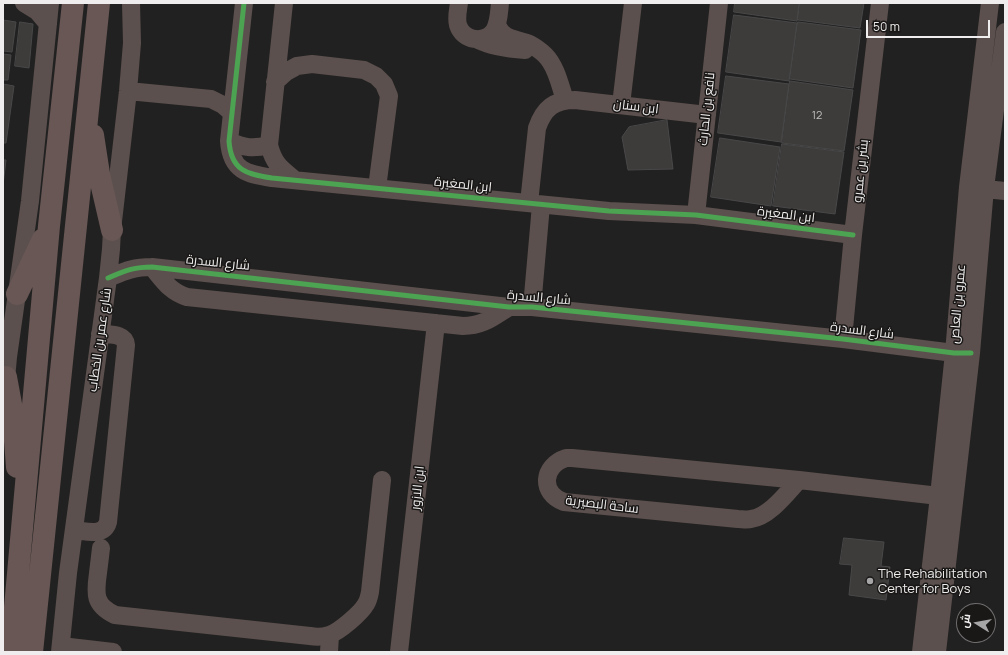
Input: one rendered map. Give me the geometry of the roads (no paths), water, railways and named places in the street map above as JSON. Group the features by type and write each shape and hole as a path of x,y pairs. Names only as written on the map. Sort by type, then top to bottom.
{"main road":[{"path":"11,652 49,226 73,3"},
{"path":"32,652 98,3"},
{"path":"88,106 95,155 112,240"},
{"path":"17,294 49,226"},
{"path":"6,363 13,415 21,537"}],"street":[{"path":"24,3 37,11 48,24"},
{"path":"3,416 6,363 30,201 50,3"},
{"name":"شارع عمر بن الخطاب","path":"60,649 68,573 108,278 128,91 132,43 131,3"},
{"name":"ابن المغيرة","path":"244,3 229,141 231,156 236,164 244,171 255,175 295,180 608,211 696,215 853,235"},
{"path":"284,3 268,145 275,162 295,180"},
{"path":"459,3 457,20 460,30 467,36 476,39 482,39 491,34 494,30 497,25 500,3"},
{"path":"621,105 633,3"},
{"name":"نافع بن الحارث","path":"696,215 719,3"},
{"name":"بشر بن عمرو","path":"843,339 853,235 880,3"},
{"name":"عمرو بن العاص","path":"937,652 947,497 963,353 990,3"},
{"path":"497,25 499,30 506,36 528,43 545,55 556,74 565,100 551,106 545,112 537,128 532,307"},
{"name":"عمرو بن العاص","path":"976,188 1005,32"},
{"path":"476,39 485,44 499,48 523,50 536,48"},
{"path":"276,82 286,72 297,66 312,64 364,70 376,76 384,84 389,96 378,188"},
{"path":"128,91 212,99 225,95 235,89"},
{"path":"212,99 223,105 232,113"},
{"name":"ابن سنان","path":"565,100 707,115"},
{"path":"229,141 248,148 268,145"},
{"path":"976,188 1005,191"},
{"name":"شارع السدرة","path":"112,240 119,256 128,262 146,267 509,307 532,307 963,353"},
{"path":"146,267 172,290 187,297 463,326 475,325 487,321 509,307"},
{"name":"شارع السدرة","path":"108,278 126,270 146,267"},
{"name":"ابن الازور","path":"399,652 436,323"},
{"path":"74,530 94,532 102,531 107,526 126,341 122,337 115,335 100,334"},
{"name":"ساحة البصيرية","path":"799,480 767,512 752,519 564,502 555,497 547,484 547,478 551,467 555,463 566,458 799,480 947,497"},
{"path":"101,548 96,592 98,600 102,606 115,615 319,637 329,644 343,627 359,613 369,598 382,480"},
{"name":"عمرو بن العاص","path":"921,652 947,497"},
{"path":"68,573 77,582 96,586"},
{"path":"60,649 113,652"}],"place":[{"name":"The Rehabilitation Center for Boys","path":"870,581"}]}
